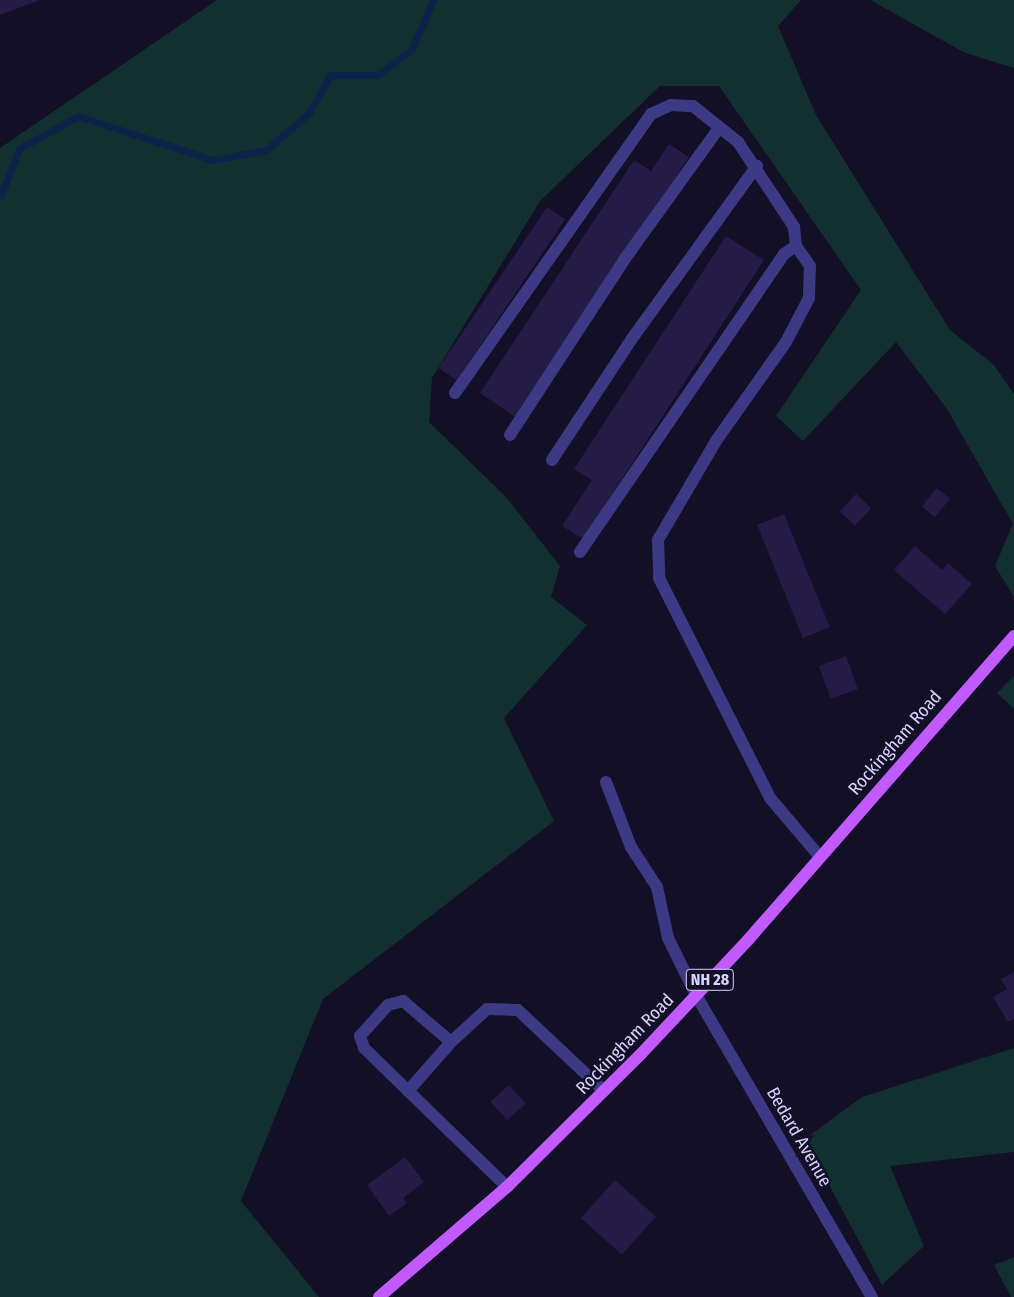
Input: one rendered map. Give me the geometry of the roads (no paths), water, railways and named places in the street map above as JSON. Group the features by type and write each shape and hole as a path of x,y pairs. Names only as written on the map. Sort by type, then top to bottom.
{"main road":[{"name":"Rockingham Road","path":"379,1297 506,1187 604,1092 696,995 1014,636"}],"street":[{"path":"455,393 651,114 670,105 693,106 719,128 757,166 794,227 796,246 810,266 809,298 786,342 716,441 658,540 659,578 770,798 820,857"},
{"path":"510,435 624,260 719,128"},
{"path":"552,460 631,340 757,166"},
{"path":"580,552 784,254 796,246"},
{"name":"Bedard Avenue","path":"606,782 631,848 657,887 668,938 696,995 872,1297"},
{"path":"451,1042 403,1001 388,1005 360,1036 364,1048 506,1187"},
{"path":"408,1090 451,1042 487,1009 518,1010 604,1092"}],"waterway":[{"path":"0,197 19,149 78,116 213,160 266,150 309,113 330,75 378,75 412,49 433,0"}]}
